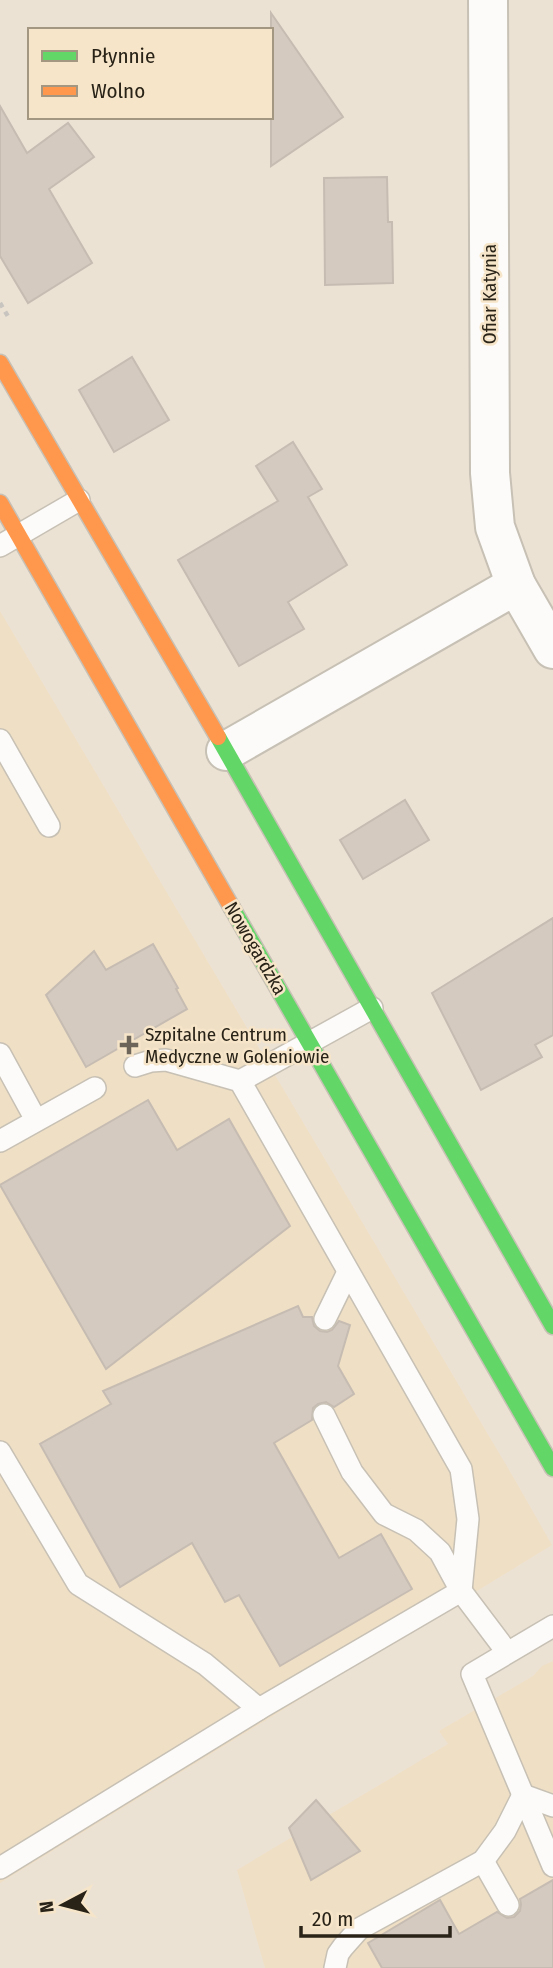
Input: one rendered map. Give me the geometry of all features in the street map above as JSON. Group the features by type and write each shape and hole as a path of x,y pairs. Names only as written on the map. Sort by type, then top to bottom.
{"street":[{"name":"Ofiar Katynia","path":"488,0 490,473 495,527 516,585 553,649"},
{"path":"0,363 226,751 553,1326"},
{"name":"Nowogardzka","path":"0,503 9,540 310,1043 553,1468"},
{"path":"226,751 516,585"}],"lane":[{"path":"9,540 79,500"},
{"path":"0,740 49,826"},
{"path":"135,1066 166,1060 240,1081 372,1008"},
{"path":"0,1054 36,1120"},
{"path":"240,1081 461,1469 468,1519 461,1591"},
{"path":"0,1142 95,1088"},
{"path":"325,1319 348,1272"},
{"path":"324,1415 352,1472 384,1514 416,1530 440,1552 461,1591 507,1652"},
{"path":"0,1452 78,1584 205,1664 259,1709"},
{"path":"0,1868 259,1709 461,1591"},
{"path":"553,1626 472,1674 553,1866"},
{"path":"523,1795 553,1805"},
{"path":"335,1968 342,1947 359,1929 483,1861 505,1831 523,1795"},
{"path":"483,1861 508,1905"}],"shaded area":[{"name":"Szpitalne Centrum Medyczne w Goleniowie","path":"0,611 552,1545 0,1883"},
{"path":"553,1661 553,1968 265,1968 237,1870 448,1744 439,1731 533,1676 542,1666"}],"building":[{"path":"271,13 343,117 271,166 273,28"},
{"path":"0,106 27,153 68,123 94,157 49,189 92,263 28,303 0,256"},
{"path":"387,177 388,222 392,222 393,283 325,285 324,178"},
{"path":"132,357 169,420 114,452 79,390"},
{"path":"293,442 322,489 308,497 347,565 288,602 304,629 239,666 178,560 278,501 256,466"},
{"path":"405,800 429,840 363,879 340,840"},
{"path":"553,918 553,1035 535,1045 542,1057 481,1090 432,993"},
{"path":"153,944 187,1009 86,1067 46,995 94,951 106,970"},
{"path":"148,1100 177,1150 229,1119 290,1226 106,1369 0,1185"},
{"path":"298,1306 303,1317 312,1317 314,1326 320,1331 332,1330 339,1321 350,1325 338,1366 354,1394 334,1407 326,1402 318,1404 313,1408 312,1420 274,1443 339,1558 381,1534 412,1589 280,1666 239,1595 225,1602 192,1543 120,1587 40,1444 111,1404 103,1391"},
{"path":"316,1800 360,1851 311,1880 289,1828"},
{"path":"553,1880 553,1968 382,1968 368,1943 440,1900 459,1934 497,1912 507,1918 514,1917 520,1911 520,1899"}],"traffic: fast":[{"path":"218,737 553,1326"},
{"path":"232,908 553,1468"}],"traffic: slow":[{"path":"0,363 218,737"},
{"path":"0,503 232,908"}],"place":[{"name":"Szpitalne Centrum Medyczne w Goleniowie","path":"129,1045"}]}
